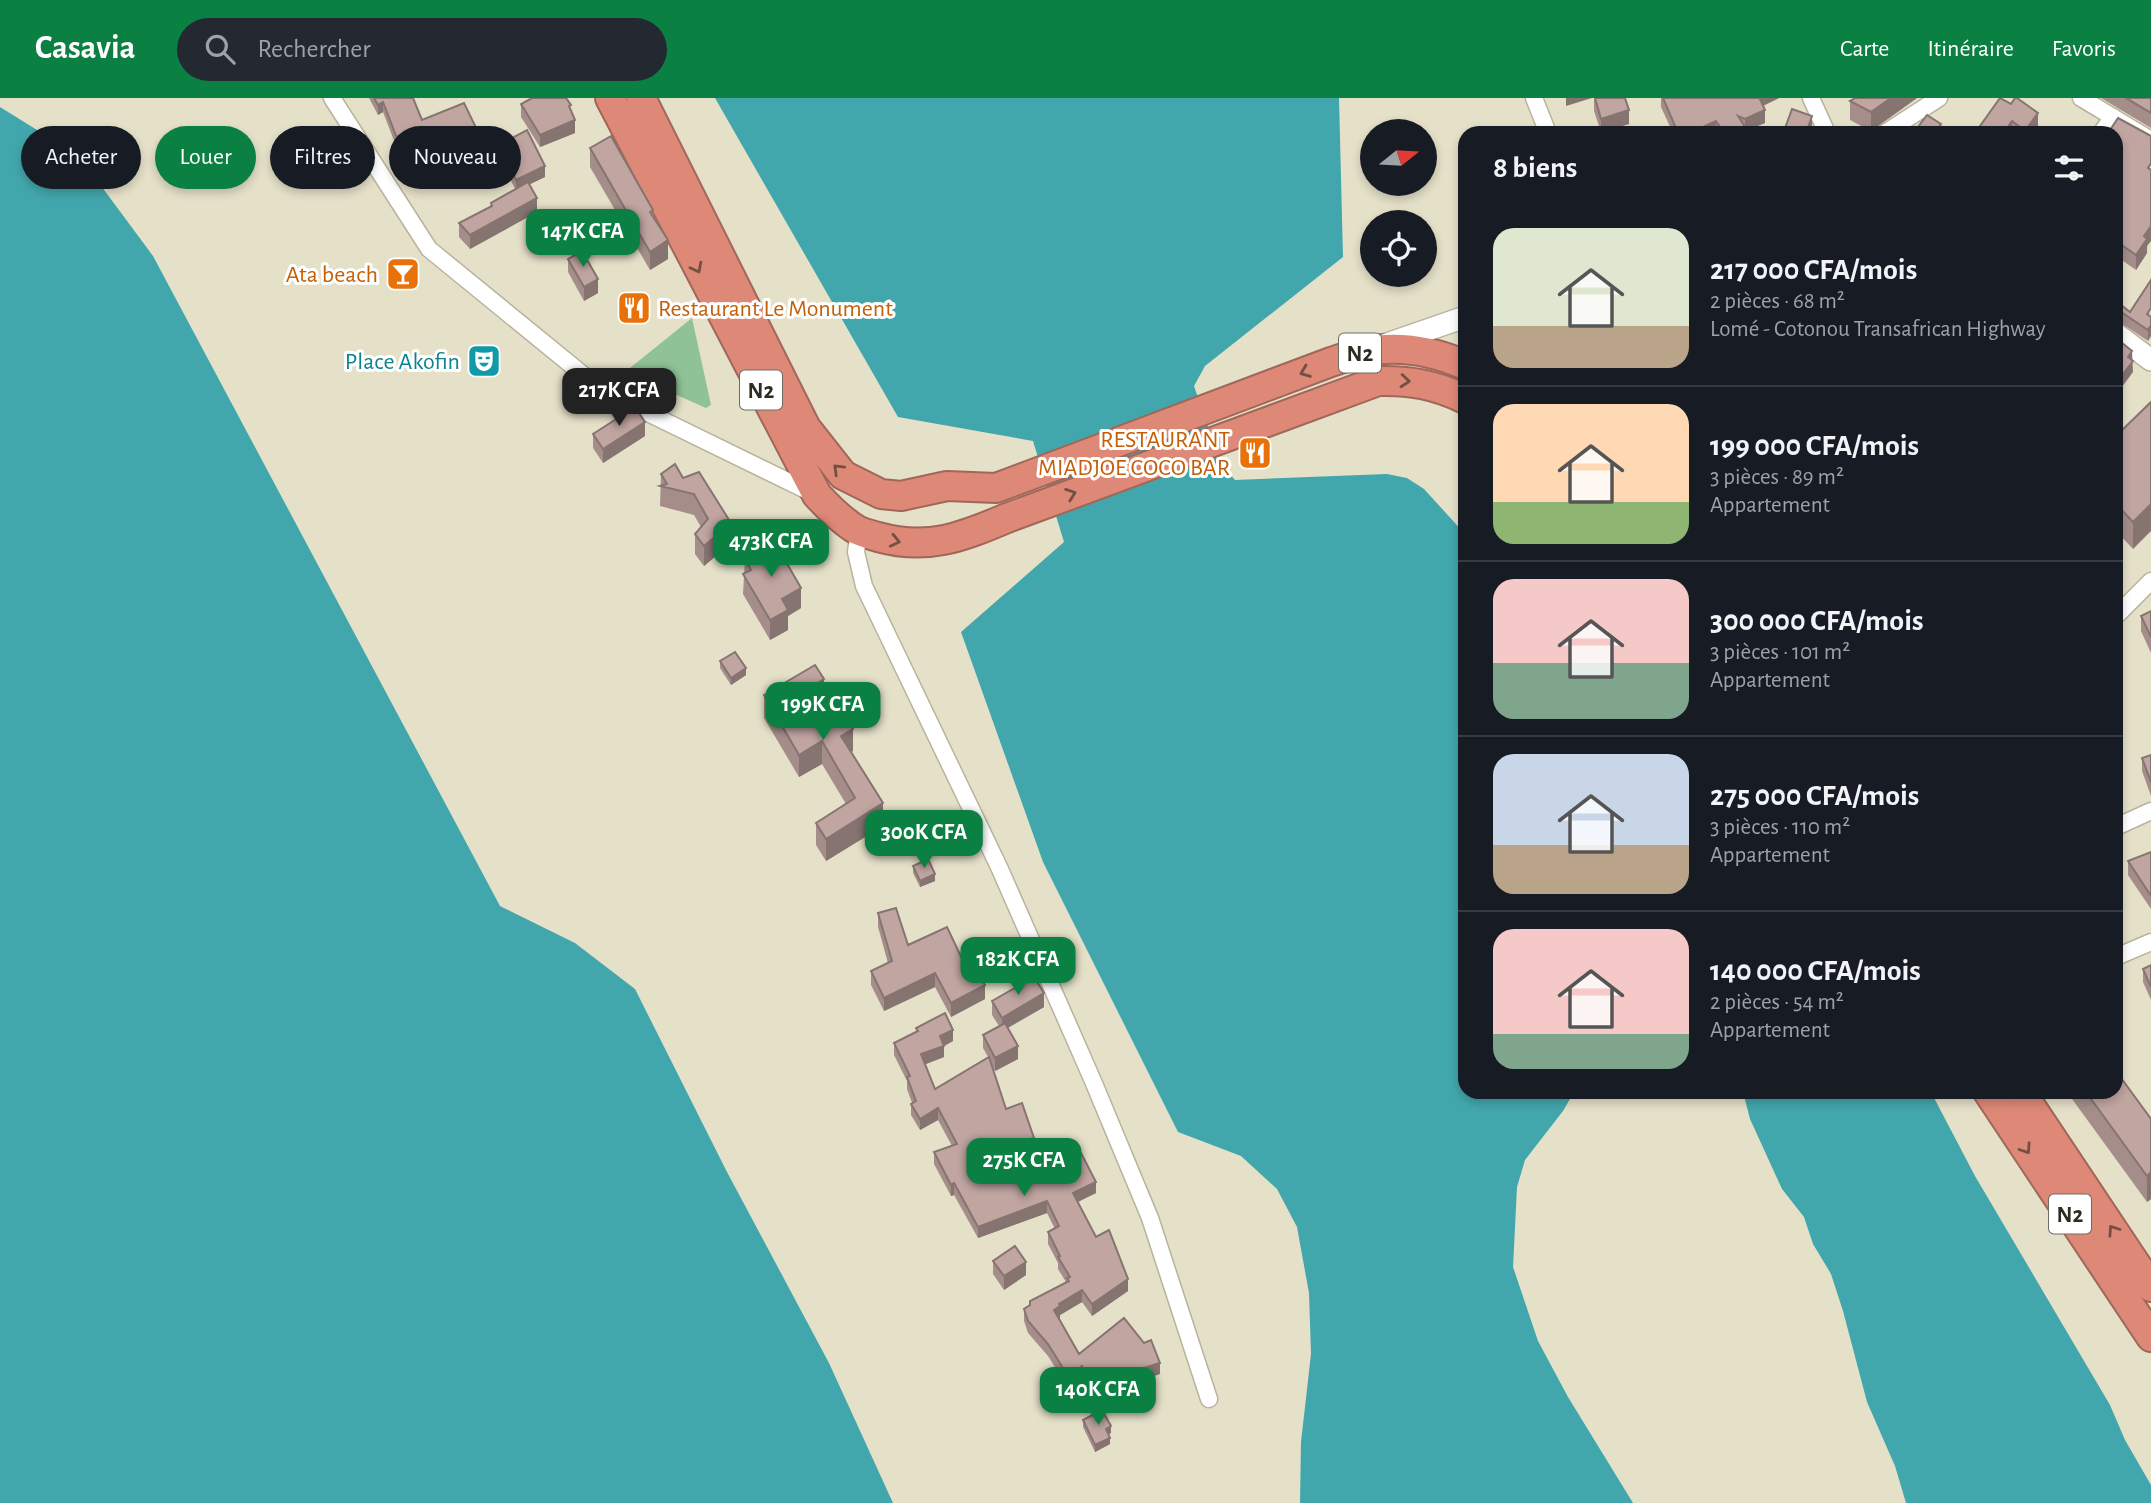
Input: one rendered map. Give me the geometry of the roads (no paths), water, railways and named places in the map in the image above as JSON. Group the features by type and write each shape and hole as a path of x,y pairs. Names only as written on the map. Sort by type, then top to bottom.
{"highway":[{"name":"N2","path":"610,98 817,495 835,514 859,531 906,544 931,543 965,536 1378,381 1417,382 1441,387 1458,396"},
{"name":"N2","path":"641,98 806,428 824,455 843,475 881,494 901,496 947,486 996,488 1331,362 1369,351 1411,350 1442,355 1458,362"},
{"name":"N2","path":"1993,1099 2151,1337"},
{"name":"N2","path":"2026,1099 2151,1287"}],"street":[{"path":"332,98 429,249 582,375 603,391 817,495"},
{"path":"1534,98 1546,126"},
{"path":"1811,98 1825,126"},
{"path":"1896,126 1939,98"},
{"path":"2081,98 2151,140"},
{"path":"2106,126 2113,117"},
{"path":"1369,351 1458,319"},
{"path":"2123,338 2148,353"},
{"path":"859,531 856,552 864,586 999,867 1093,1081 1150,1218 1209,1399"},
{"path":"2123,609 2151,580"},
{"path":"2123,824 2151,811"},
{"path":"2123,954 2151,942"}],"water":[{"path":"715,98 1339,98 1343,257 1205,366 1194,386 1221,464 1235,480 1387,474 1407,478 1424,489 1458,526 1458,1099 1570,1099 1525,1160 1517,1187 1513,1267 1538,1341 1568,1397 1633,1503 1300,1503 1301,1442 1311,1354 1309,1293 1297,1227 1277,1189 1241,1156 1178,1132 1043,862 961,632 1064,542 1033,441 898,417"},
{"path":"0,107 31,126 21,126 21,189 103,189 153,256 500,906 575,943 635,989 727,1172 829,1363 893,1503 0,1503"},
{"path":"1745,1099 1935,1099 1975,1176 2110,1405 2125,1440 2151,1485 2151,1503 1906,1503 1895,1466 1867,1402 1831,1274 1813,1244 1804,1217 1782,1189 1750,1119"}],"place":[{"name":"Ata beach","path":"403,274"},
{"name":"Restaurant Le Monument","path":"634,308"},
{"name":"Place Akofin","path":"484,361"},
{"name":"RESTAURANT MIADJOE COCO BAR","path":"1255,453"}]}
